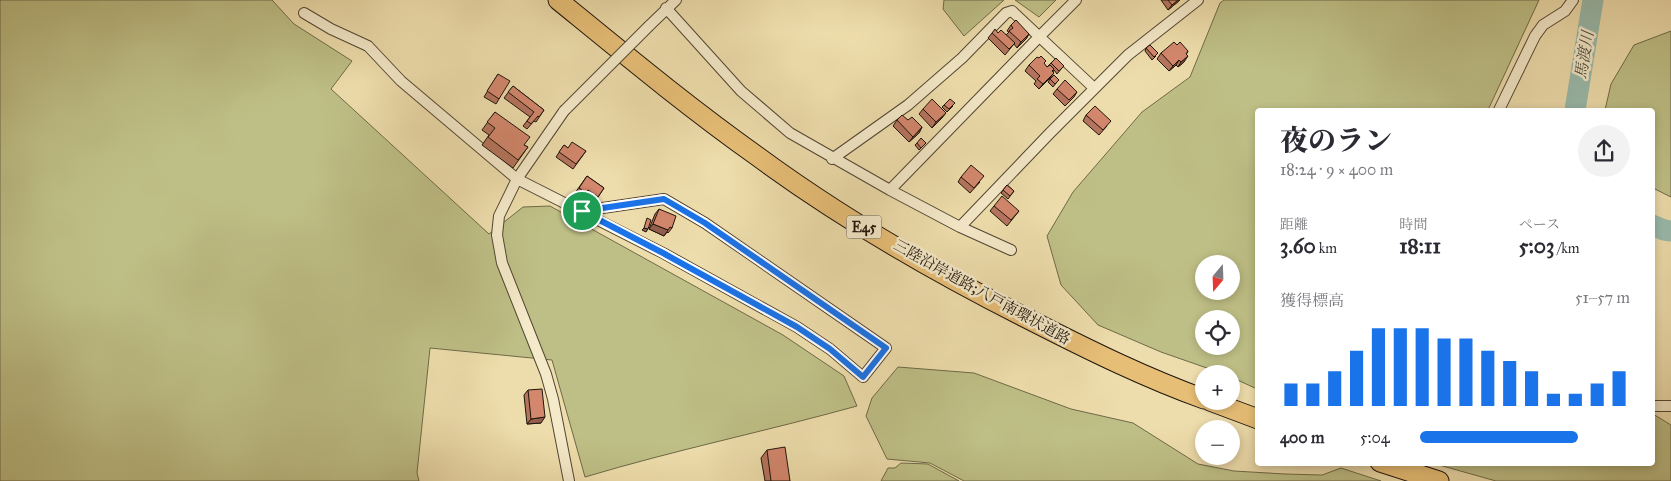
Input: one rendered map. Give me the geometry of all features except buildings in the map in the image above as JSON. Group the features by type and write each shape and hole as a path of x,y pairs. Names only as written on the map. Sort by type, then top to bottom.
{"highway":[{"name":"三陸沿岸道路;八戸南環状道路","path":"558,0 743,146 845,215 920,261 1000,306 1075,343 1195,396"},
{"path":"1234,410 1255,418"},
{"path":"1392,466 1431,479"}],"street":[{"path":"569,481 551,391 502,263 497,235 499,216 517,179 564,111 676,0"},
{"path":"890,190 1076,0"},
{"path":"960,227 1128,55 1198,0"},
{"path":"1500,108 1535,36 1543,25 1565,11 1573,0"},
{"path":"666,8 741,91 790,133 832,159 960,227 1012,250"},
{"path":"832,159 908,105 962,58 1006,13 1012,11 1094,88"},
{"path":"304,13 331,29 368,46 401,81 517,179 663,253 797,327 830,349 863,377 886,348 705,223 664,199 582,211"},
{"path":"1655,406 1671,406"}],"green space":[{"path":"0,0 272,0 294,24 352,61 331,89 489,234 523,207 550,206 783,335 844,376 857,406 585,477 552,360 430,348 417,473 419,481 0,481"},
{"path":"944,0 1004,0 964,36 943,9"},
{"path":"1015,0 1056,0 1039,17"},
{"path":"1224,0 1539,0 1489,108 1255,108 1255,388 1240,381 1240,365 1198,365 1161,352 1098,325 1061,285 1047,236 1073,192 1142,112 1190,77 1220,3"},
{"path":"1671,31 1671,197 1655,189 1655,108 1605,108 1611,84 1634,45"},
{"path":"898,367 974,373 1071,409 1133,423 1195,462 1195,465 1234,471 1322,475 1341,468 1381,481 964,481 930,463 887,459 866,416 872,398"},
{"path":"1655,415 1671,425 1671,481 1496,481 1443,466 1655,466"},
{"path":"901,463 928,464 959,481 881,481 888,468 895,468"}],"waterway":[{"name":"馬渡川","path":"1575,108 1593,0"},
{"name":"馬渡川","path":"1655,226 1671,231"}],"route":[{"path":"664,199 705,223 886,348 863,377 830,349 797,327 582,211 664,199"}]}
